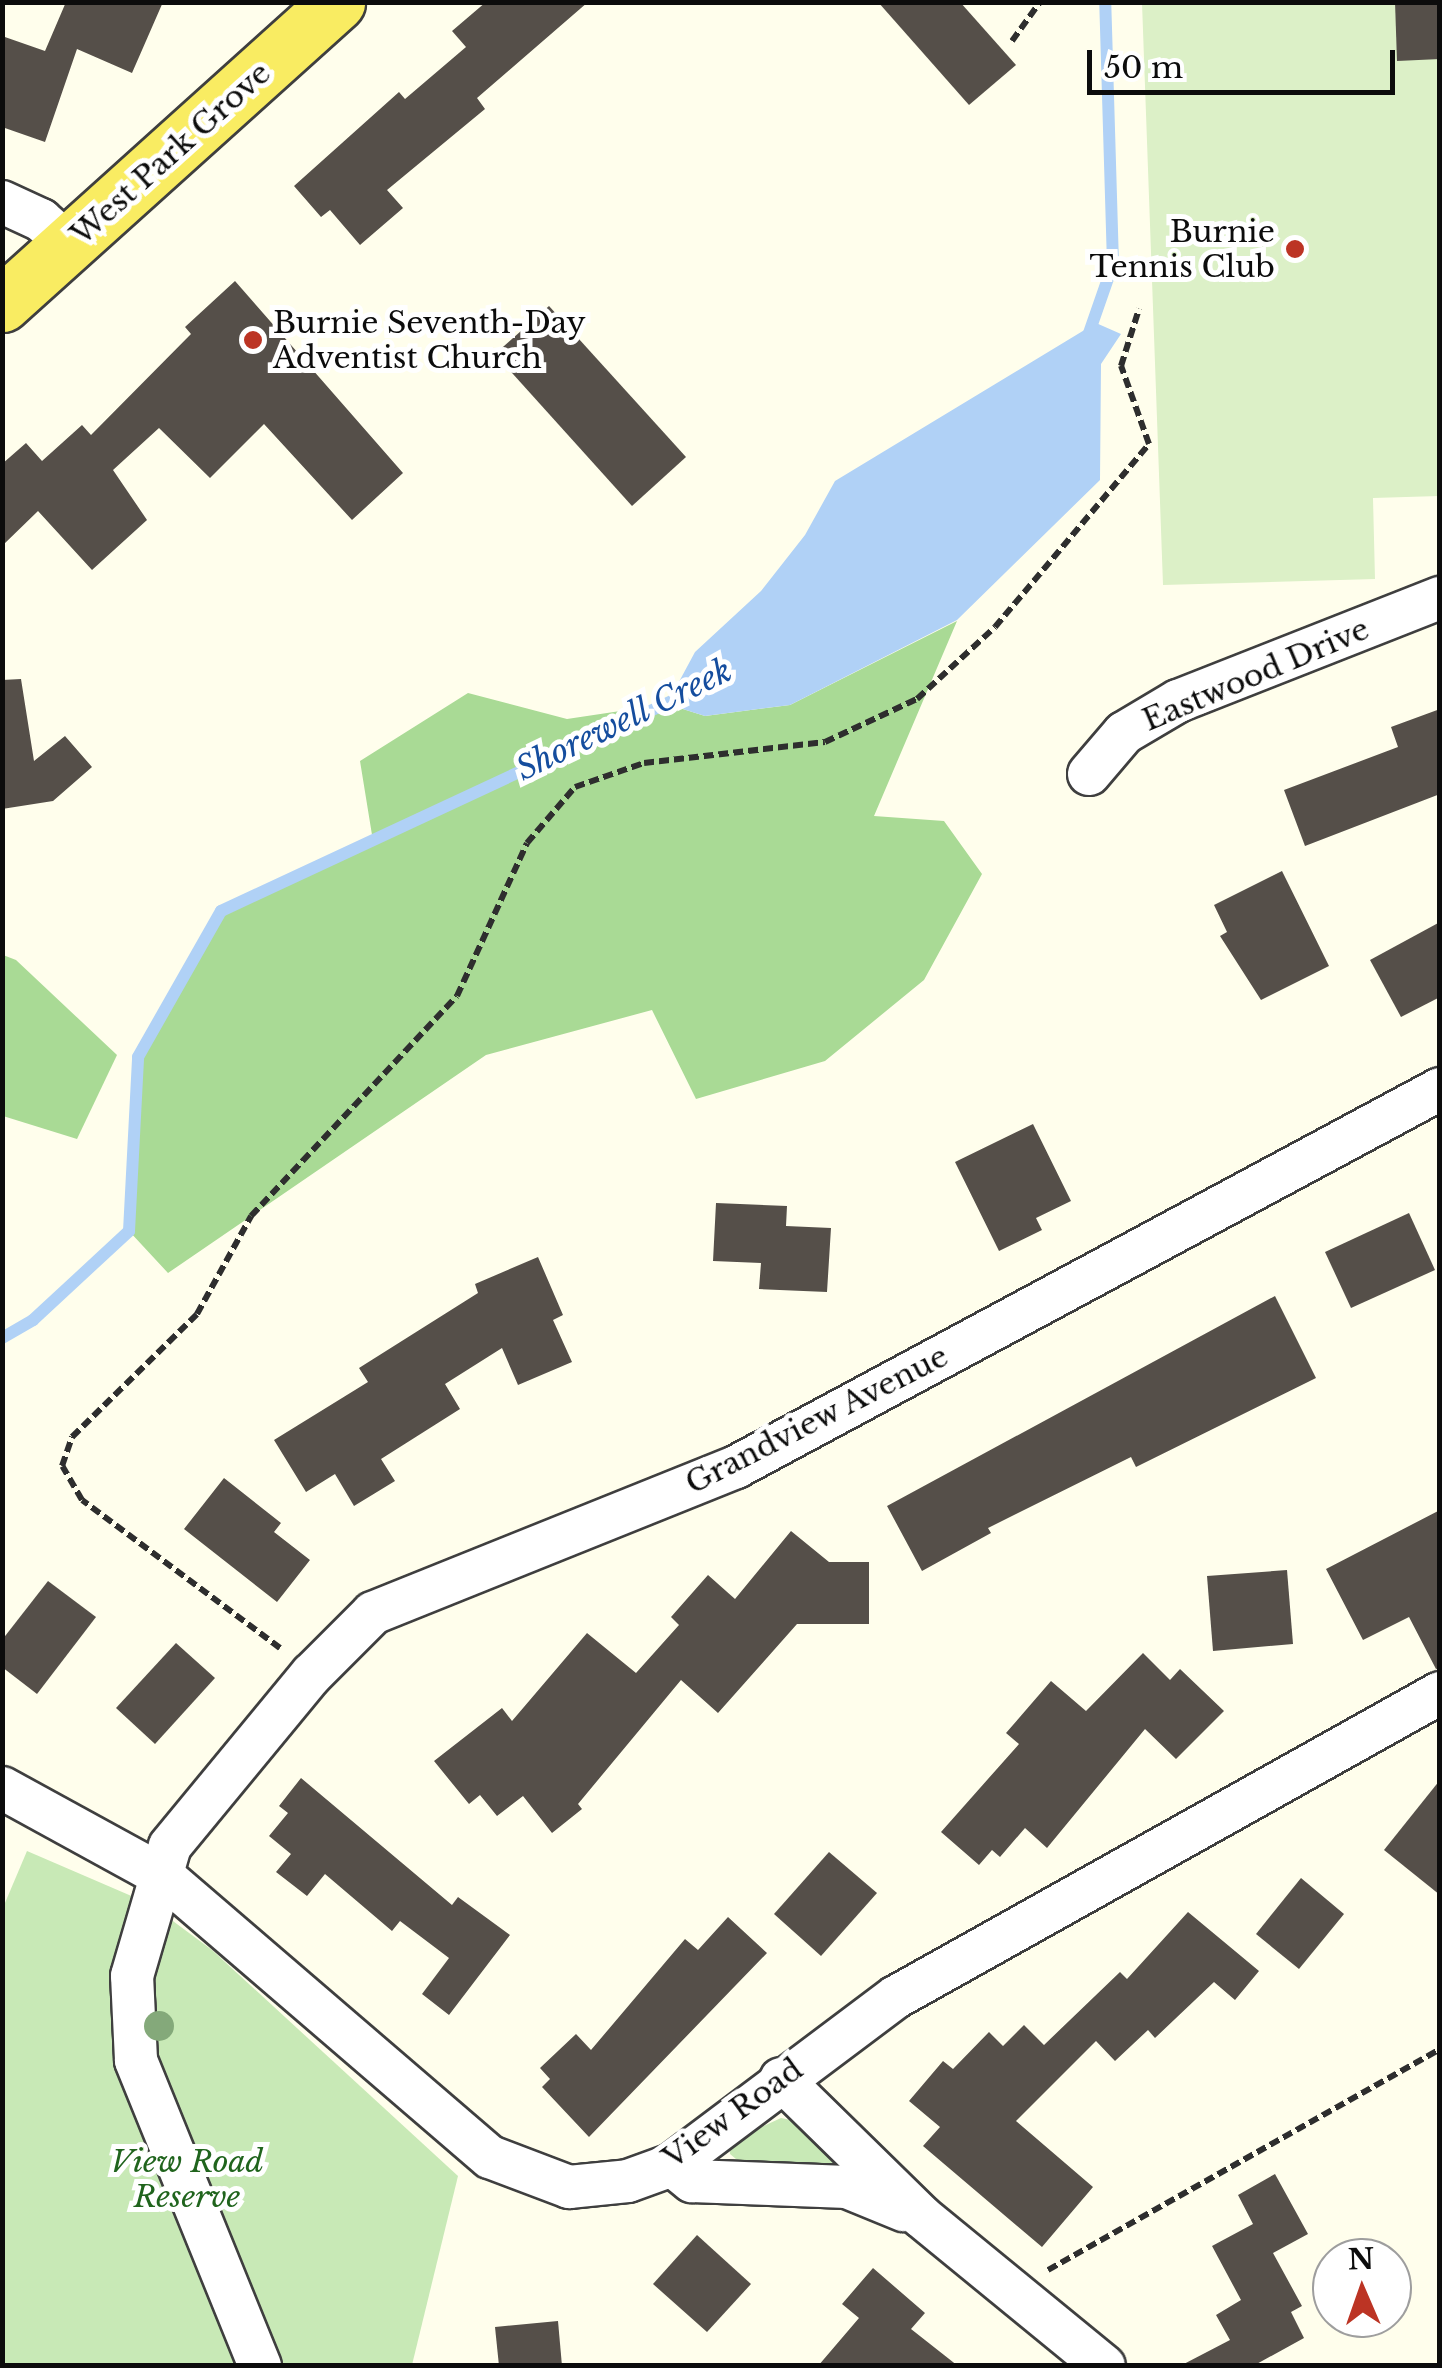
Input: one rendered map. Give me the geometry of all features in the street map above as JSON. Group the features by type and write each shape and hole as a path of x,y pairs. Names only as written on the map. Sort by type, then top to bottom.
{"main road":[{"name":"West Park Grove","path":"2,304 337,2"}],"street":[{"path":"2,202 41,220 69,245"},
{"name":"Eastwood Drive","path":"1089,774 1124,732 1178,702 1440,598"},
{"name":"Grandview Avenue","path":"260,2366 136,2060 132,1976 170,1846 312,1674 373,1613 736,1467 1440,1089"},
{"name":"View Road","path":"2,1788 164,1876 490,2157 569,2187 628,2180 672,2165 896,1997 1440,1693"},
{"path":"782,2079 922,2218 1104,2366"},
{"path":"672,2165 692,2181 847,2187 922,2218"}],"path":[{"path":"1012,41 1040,2"},
{"path":"312,1674 82,1500 62,1466 72,1437 197,1314 251,1216 457,996 527,843 575,787 644,763 824,742 917,699 995,627 1149,444 1122,366 1139,309"},
{"path":"1012,2290 1440,2049"}],"green space":[{"name":"Burnie Tennis Club","path":"1142,3 1439,3 1439,496 1373,498 1375,579 1163,585"},
{"path":"957,621 874,816 944,821 982,874 924,980 825,1061 696,1099 652,1010 486,1055 168,1273 129,1231 138,1057 221,911 373,841 360,761 468,693 567,719 667,704 705,716 790,705"},
{"path":"3,955 16,960 117,1055 77,1139 3,1116"},
{"name":"View Road Reserve","path":"27,1851 150,1904 212,1950 458,2176 412,2365 3,2366 2,1910"},
{"path":"781,2118 801,2122 858,2171 742,2164 730,2154 729,2142"}],"water":[{"path":"1096,323 1121,334 1101,364 1100,480 957,620 790,705 705,716 667,704 695,652 761,591 805,535 835,481"}],"building":[{"path":"66,2 163,2 132,73 77,49 45,142 2,127 2,36 45,51"},
{"path":"486,2 588,2 477,98 485,109 387,190 403,208 360,245 330,210 321,217 294,186 399,92 405,99 466,47 452,31"},
{"path":"878,2 960,2 1016,65 969,105"},
{"path":"1395,2 1440,2 1440,59 1397,61"},
{"path":"235,281 403,473 352,520 264,424 210,478 159,428 113,470 147,520 92,570 38,511 2,546 2,464 26,443 42,461 82,425 91,435 191,334 185,327"},
{"path":"549,306 686,457 632,506 495,354"},
{"path":"21,679 34,761 65,736 92,767 53,801 2,809 2,680"},
{"path":"1440,709 1440,794 1305,846 1284,790 1398,747 1391,727"},
{"path":"1282,871 1329,966 1261,1000 1220,936 1227,932 1214,905"},
{"path":"1440,922 1440,997 1401,1017 1370,960"},
{"path":"1033,1124 1071,1201 1036,1218 1042,1230 999,1251 955,1162"},
{"path":"716,1203 787,1206 786,1226 831,1228 827,1292 759,1289 761,1263 713,1261"},
{"path":"1409,1213 1435,1270 1351,1308 1325,1252"},
{"path":"538,1257 563,1315 553,1320 572,1362 518,1385 502,1348 445,1384 460,1409 381,1459 395,1481 354,1506 335,1474 306,1492 274,1440 368,1382 359,1368 478,1293 475,1284"},
{"path":"1275,1296 1316,1378 1136,1467 1131,1457 988,1528 991,1533 922,1571 887,1506"},
{"path":"224,1478 281,1523 274,1532 310,1560 277,1602 184,1529"},
{"path":"1440,1510 1440,1668 1436,1669 1409,1617 1363,1640 1326,1569"},
{"path":"791,1531 829,1562 869,1562 869,1624 797,1624 718,1713 681,1680 578,1804 582,1809 552,1833 523,1796 497,1816 480,1795 469,1804 434,1761 502,1708 512,1721 587,1633 636,1673 679,1625 671,1617 708,1575 735,1599"},
{"path":"1287,1570 1293,1644 1213,1651 1207,1576"},
{"path":"48,1581 96,1617 37,1694 2,1667 2,1640"},
{"path":"176,1643 215,1678 155,1744 116,1708"},
{"path":"1143,1653 1170,1680 1180,1669 1224,1711 1176,1759 1145,1729 1047,1848 1025,1828 1000,1857 992,1850 979,1865 941,1832 1019,1744 1006,1733 1051,1681 1086,1711"},
{"path":"301,1778 452,1905 458,1897 510,1935 449,2015 422,1994 449,1958 400,1921 392,1931 325,1874 307,1896 276,1872 291,1854 269,1836 288,1813 279,1806"},
{"path":"1440,1780 1440,1895 1384,1850"},
{"path":"829,1852 877,1893 821,1956 774,1914"},
{"path":"1301,1878 1344,1914 1299,1969 1256,1934"},
{"path":"1188,1912 1259,1971 1235,2000 1214,1982 1155,2038 1148,2030 1115,2061 1096,2041 1016,2121 1093,2187 1042,2247 923,2146 940,2127 909,2101 943,2061 953,2069 989,2032 1003,2046 1024,2025 1044,2045 1120,1972 1127,1979"},
{"path":"728,1917 767,1953 589,2137 542,2087 550,2079 540,2068 576,2034 591,2050 685,1939 698,1950"},
{"path":"1275,2174 1308,2234 1273,2253 1302,2306 1291,2312 1304,2338 1253,2366 1180,2366 1230,2340 1216,2315 1241,2300 1212,2246 1253,2224 1238,2195"},
{"path":"697,2235 751,2284 707,2332 653,2284"},
{"path":"873,2268 925,2313 911,2329 958,2366 818,2366 859,2318 842,2304"},
{"path":"558,2321 562,2366 499,2366 495,2327"}],"waterway":[{"name":"Shorewell Creek","path":"1089,333 1113,264 1105,2"},
{"name":"Shorewell Creek","path":"2,1338 33,1320 129,1231 138,1057 221,911 678,698"}],"place":[{"name":"Burnie Tennis Club","path":"1295,249"},
{"name":"Burnie Seventh-Day Adventist Church","path":"253,340"}]}
